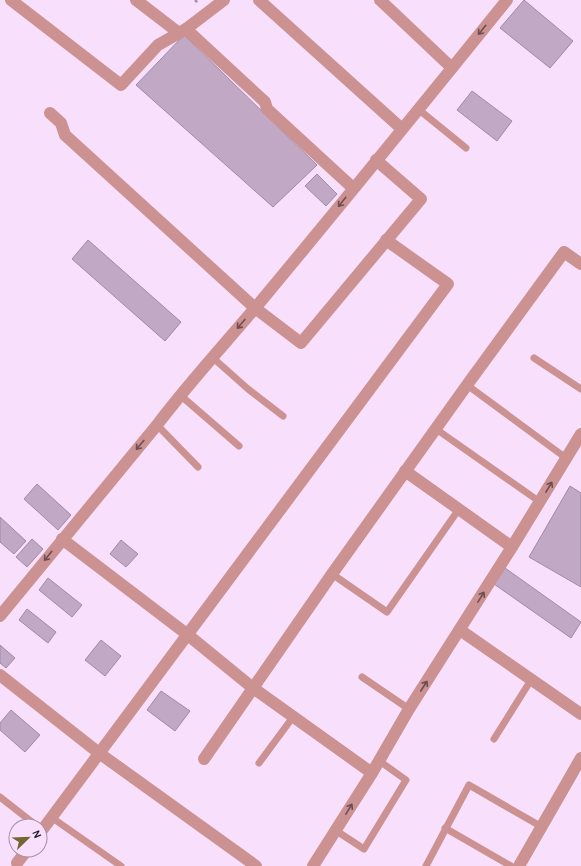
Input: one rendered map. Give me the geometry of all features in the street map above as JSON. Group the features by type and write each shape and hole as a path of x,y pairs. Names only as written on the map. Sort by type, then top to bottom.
{"street":[{"path":"11,0 121,85 158,45 182,31 224,0"},
{"path":"136,0 182,31 265,102 268,109 353,188"},
{"path":"259,0 402,129"},
{"path":"380,0 452,68"},
{"path":"0,616 180,395 255,308 452,68 503,1"},
{"path":"50,113 61,123 65,135 255,308 301,343 421,199 376,160"},
{"path":"48,822 448,284 386,240"},
{"path":"204,758 405,471 564,252 581,264"},
{"path":"313,866 581,434"},
{"path":"405,471 512,547"},
{"path":"62,539 188,635 253,688 372,773"},
{"path":"460,630 581,714"},
{"path":"0,675 99,753 256,866"},
{"path":"519,866 581,758"},
{"path":"17,863 21,858"}],"lane":[{"path":"418,109 466,148"},
{"path":"212,357 248,389 283,416"},
{"path":"534,358 581,389"},
{"path":"467,385 566,458"},
{"path":"180,395 240,446"},
{"path":"157,425 198,466"},
{"path":"436,429 540,502"},
{"path":"332,574 387,612 459,509"},
{"path":"362,676 409,709"},
{"path":"494,739 531,680"},
{"path":"259,763 293,717"},
{"path":"335,830 364,848 406,780 378,760"},
{"path":"426,866 469,785 542,827"},
{"path":"0,797 26,818"},
{"path":"52,818 122,866"},
{"path":"445,828 511,866"}],"building":[{"path":"524,0 573,41 550,68 500,28"},
{"path":"184,35 317,165 273,207 136,85"},
{"path":"472,91 512,121 497,141 457,110"},
{"path":"317,174 337,194 326,206 305,186"},
{"path":"88,240 181,322 165,341 72,259"},
{"path":"37,484 71,515 58,530 24,499"},
{"path":"570,486 581,493 581,587 529,557"},
{"path":"0,517 26,541 14,554 0,542"},
{"path":"32,539 43,549 27,567 16,557"},
{"path":"121,540 138,554 126,567 110,554"},
{"path":"505,568 581,622 571,638 494,584"},
{"path":"48,578 82,605 72,617 39,590"},
{"path":"27,609 56,632 48,643 19,620"},
{"path":"101,640 121,656 105,676 85,660"},
{"path":"0,645 15,658 6,668 0,663"},
{"path":"161,691 190,711 175,731 147,710"},
{"path":"11,710 40,735 25,752 0,730 0,723"}]}
